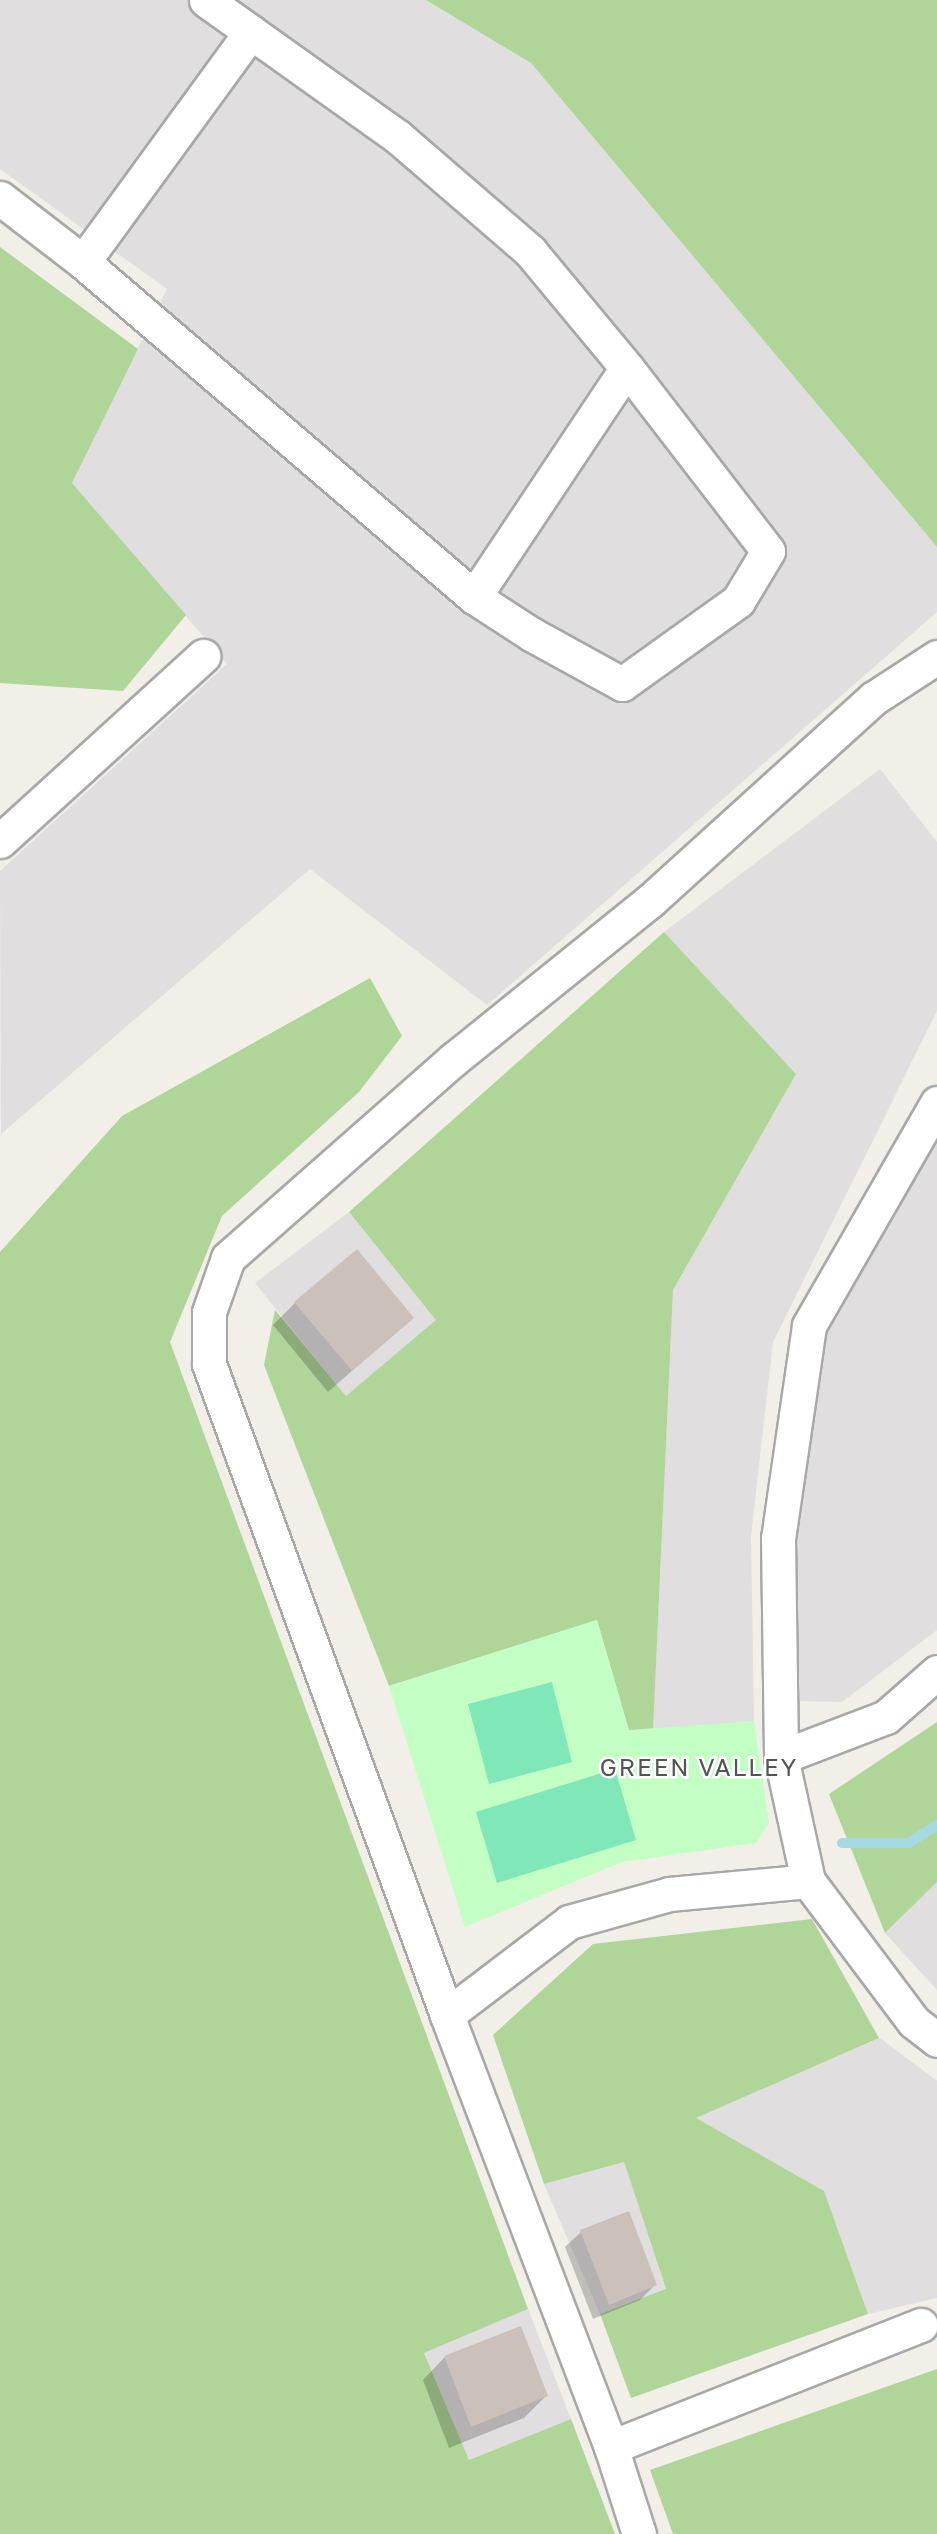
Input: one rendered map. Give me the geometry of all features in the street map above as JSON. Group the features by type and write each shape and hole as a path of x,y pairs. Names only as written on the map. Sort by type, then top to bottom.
{"street":[{"path":"0,198 83,262 474,597 531,634 622,684 737,601 768,551 627,368 530,251 398,137 206,0"},
{"path":"83,262 251,32"},
{"path":"474,597 627,368"},
{"path":"0,841 203,656"},
{"path":"639,2534 611,2448 447,2015 209,1364 209,1312 228,1258 454,1059 650,901 874,698 937,657"},
{"path":"937,1103 809,1326 778,1538 781,1757 808,1881 914,2022 937,2040"},
{"path":"781,1757 886,1717 937,1672"},
{"path":"447,2015 569,1922 669,1894 808,1881"},
{"path":"611,2448 921,2325"}],"shaded area":[{"path":"0,0 426,0 531,63 937,547 937,612 487,1005 310,869 1,1134 0,871 227,664 72,483 167,289 0,169"},
{"path":"880,769 937,842 937,1011 773,1342 751,1536 754,1721 653,1731 673,1290 796,1074 664,932"},
{"path":"937,1130 937,1630 842,1702 800,1701 794,1517 827,1331"},
{"path":"349,1212 437,1320 346,1396 255,1283"},
{"path":"937,1882 937,1990 885,1933"},
{"path":"880,2038 937,2081 937,2298 868,2314 824,2191 695,2118"},
{"path":"624,2162 666,2290 600,2314 544,2184"},
{"path":"528,2309 571,2419 469,2460 424,2353"}],"green space":[{"path":"426,0 937,0 937,547 531,63"},
{"path":"0,247 138,349 72,483 186,615 123,691 0,683"},
{"path":"664,932 796,1074 673,1290 653,1731 629,1731 597,1620 389,1686 264,1365 275,1310 346,1396 436,1320 349,1212"},
{"path":"370,978 402,1036 359,1092 222,1216 170,1342 528,2309 424,2353 469,2460 571,2419 615,2534 0,2534 0,1252 122,1116"},
{"path":"597,1620 629,1730 754,1721 769,1823 756,1843 622,1862 465,1927 389,1686"},
{"path":"552,1682 572,1762 489,1784 468,1704"},
{"path":"937,1722 937,1882 885,1933 829,1794"},
{"path":"615,1769 636,1840 497,1883 476,1812"},
{"path":"812,1919 879,2038 696,2118 824,2191 868,2314 631,2398 600,2314 666,2289 624,2162 544,2184 493,2035 593,1944"},
{"path":"937,2369 937,2534 673,2534 650,2470"}],"building":[{"path":"357,1249 414,1318 352,1371 294,1302"},
{"path":"629,2211 657,2285 609,2305 580,2230"},
{"path":"521,2326 548,2396 471,2427 444,2356"}],"waterway":[{"path":"842,1843 909,1843 937,1825"}],"district":[{"name":"GREEN VALLEY","path":"699,1767"}]}
